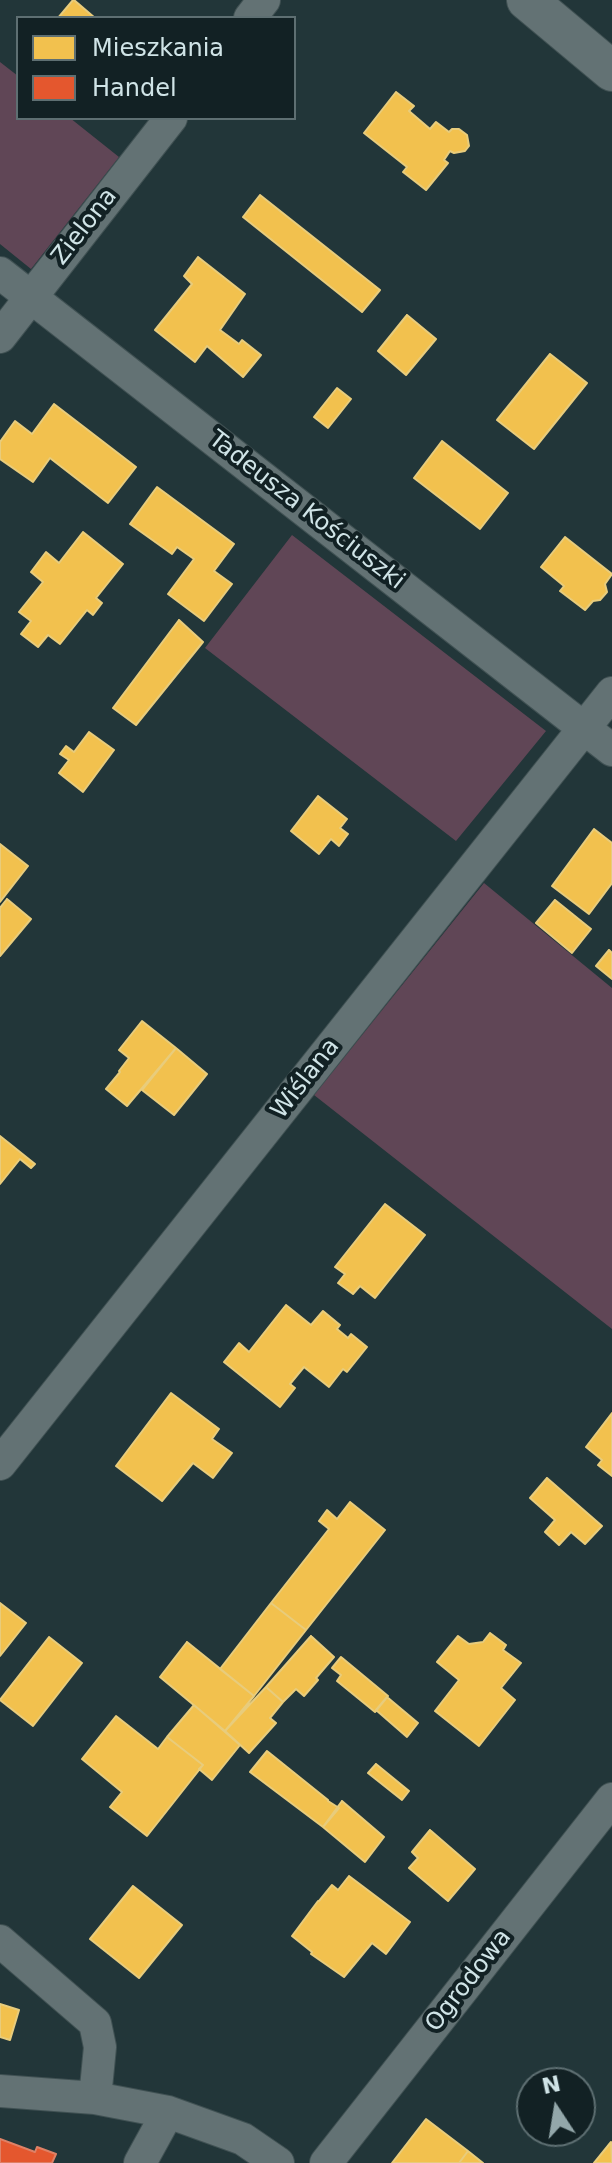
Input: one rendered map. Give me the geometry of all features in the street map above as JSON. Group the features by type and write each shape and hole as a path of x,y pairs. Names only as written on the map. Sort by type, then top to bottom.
{"street":[{"path":"252,16 264,0"},
{"path":"527,0 612,71"},
{"name":"Zielona","path":"0,337 169,120"},
{"name":"Tadeusza Kościuszki","path":"0,273 612,750"},
{"name":"Wiślana","path":"0,1464 612,693"},
{"name":"Ogrodowa","path":"326,2163 612,1799"},
{"path":"0,1941 95,2023 100,2047 95,2098"},
{"path":"0,2091 95,2098 168,2112 243,2139 278,2163"},
{"path":"140,2163 168,2112"}],"shaded area":[{"path":"0,62 16,74 16,120 73,120 119,157 31,269 0,244"},
{"path":"292,535 546,731 456,841 205,648"},
{"path":"484,883 612,988 612,1329 314,1095"}],"building: Mieszkania":[{"path":"74,0 93,16 60,16"},
{"path":"396,92 414,106 409,111 430,129 436,122 449,132 459,129 467,135 469,146 465,151 450,151 444,160 448,163 426,190 403,172 407,167 364,133"},
{"path":"260,195 380,290 362,312 243,217"},
{"path":"198,257 245,294 220,330 239,344 242,340 261,355 243,377 207,346 195,362 155,330 192,284 184,276"},
{"path":"407,315 436,339 406,375 378,351"},
{"path":"550,354 587,383 534,449 497,420"},
{"path":"337,388 351,399 328,428 314,417"},
{"path":"54,404 136,467 108,503 50,458 33,482 0,459 0,442 15,421 32,434"},
{"path":"442,441 508,493 480,529 414,478"},
{"path":"157,487 234,544 214,571 232,584 204,621 168,594 194,559 177,547 172,554 130,524"},
{"path":"83,532 123,564 96,598 102,603 93,615 87,610 60,644 48,635 38,647 21,634 31,621 19,612 43,582 31,572 46,552 59,563"},
{"path":"565,537 612,574 605,584 607,592 585,610 560,591 564,586 541,567"},
{"path":"179,620 203,642 136,725 113,708"},
{"path":"89,732 114,750 83,792 59,773 69,760 60,754 66,746 74,752"},
{"path":"318,796 347,819 340,828 348,834 339,846 331,839 319,854 291,831"},
{"path":"594,829 612,843 612,883 589,914 552,886"},
{"path":"0,844 28,866 0,902"},
{"path":"7,899 31,919 0,956 0,908"},
{"path":"555,900 591,929 572,953 536,923"},
{"path":"609,950 612,953 612,979 596,966"},
{"path":"142,1021 176,1048 127,1106 106,1089 129,1058 119,1050"},
{"path":"176,1048 207,1074 174,1115 142,1090"},
{"path":"0,1136 35,1164 31,1168 20,1159 0,1184"},
{"path":"385,1204 425,1235 375,1298 360,1286 353,1294 338,1283 345,1274 335,1267"},
{"path":"286,1305 311,1325 323,1311 340,1325 337,1329 348,1338 351,1334 367,1347 347,1372 343,1369 329,1387 304,1367 290,1384 295,1388 280,1407 224,1362 239,1343 249,1352"},
{"path":"171,1393 219,1429 212,1439 232,1453 213,1478 193,1463 162,1501 116,1466"},
{"path":"612,1413 612,1476 598,1465 602,1460 586,1447"},
{"path":"547,1478 602,1526 585,1544 571,1532 559,1545 545,1532 555,1520 530,1498"},
{"path":"350,1502 385,1530 306,1630 271,1603 329,1529 319,1521 327,1510 337,1519"},
{"path":"0,1603 26,1623 0,1656"},
{"path":"271,1603 306,1630 254,1696 220,1669"},
{"path":"490,1633 506,1645 503,1650 521,1663 501,1688 515,1700 479,1746 435,1711 459,1680 437,1662 458,1636 469,1644 483,1642"},
{"path":"311,1636 334,1657 304,1696 296,1689 283,1702 266,1687"},
{"path":"49,1637 82,1663 33,1726 0,1700"},
{"path":"187,1642 254,1696 225,1731 160,1677"},
{"path":"341,1657 388,1696 375,1712 337,1681 341,1675 332,1668"},
{"path":"266,1687 283,1702 270,1718 276,1723 249,1753 225,1731"},
{"path":"387,1697 418,1723 407,1737 376,1710"},
{"path":"194,1705 240,1745 212,1780 199,1769 203,1765 167,1737"},
{"path":"116,1716 158,1749 167,1737 203,1765 147,1836 110,1807 122,1792 82,1759"},
{"path":"267,1751 339,1808 323,1827 250,1772"},
{"path":"376,1764 409,1791 402,1800 368,1773"},
{"path":"342,1801 384,1837 365,1862 323,1827"},
{"path":"430,1830 475,1869 448,1901 409,1868 418,1858 412,1852"},
{"path":"349,1876 410,1922 386,1954 372,1943 344,1977 292,1936 332,1885 338,1890"},
{"path":"133,1886 182,1925 139,1978 90,1939"},
{"path":"0,2004 19,2010 10,2040 0,2037"},
{"path":"426,2119 468,2151 459,2163 392,2163"},
{"path":"611,2142 612,2163 594,2163"},
{"path":"468,2151 483,2163 459,2163"}],"building: Handel":[{"path":"0,2139 35,2152 37,2147 56,2154 52,2163 0,2163"}]}
